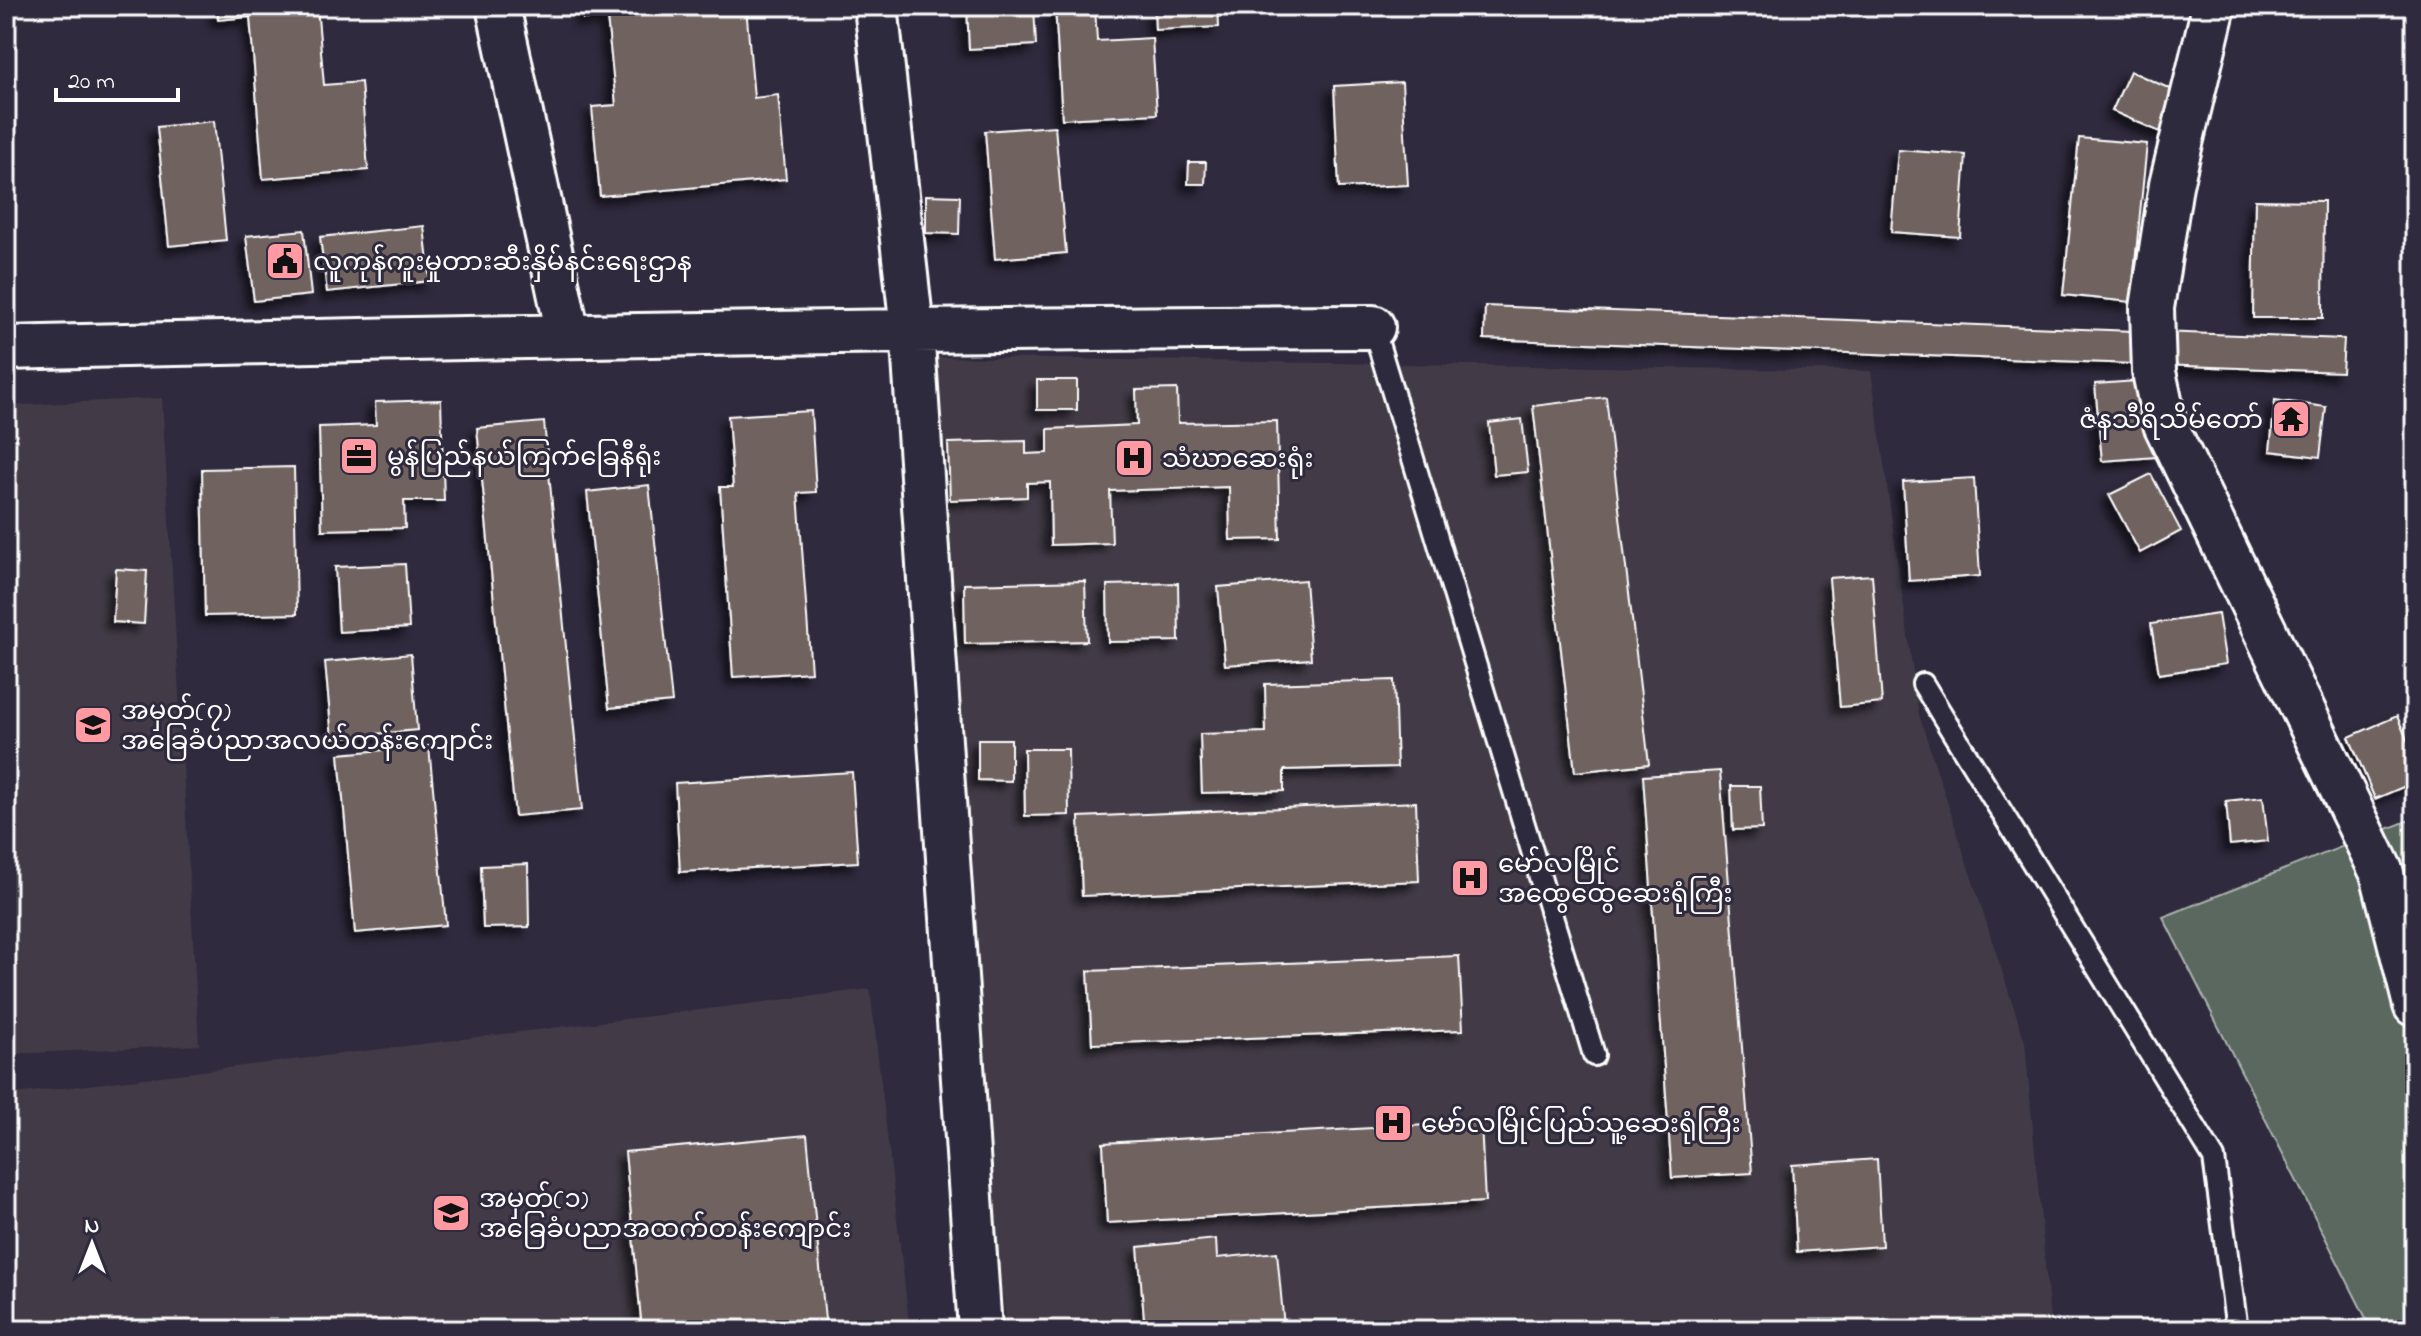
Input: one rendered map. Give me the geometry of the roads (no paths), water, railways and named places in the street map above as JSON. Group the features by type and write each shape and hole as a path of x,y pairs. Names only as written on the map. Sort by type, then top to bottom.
{"street":[{"path":"498,6 568,334"},
{"path":"876,6 912,329 980,1330"},
{"path":"2214,6 2171,185 2152,308 2157,386 2165,424 2382,873 2415,1005"},
{"path":"6,348 568,334 1373,327"}],"lane":[{"path":"1373,327 1594,1055"},
{"path":"1923,684 2214,1158 2237,1330"}],"place":[{"name":"လူကုန်ကူးမှုတားဆီးနှိမ်နင်းရေးဌာန","path":"285,261"},
{"name":"ဇံနသီရိသိမ်တော်","path":"2291,419"},
{"name":"မွန်ပြည်နယ်ကြက်ခြေနီရုံး","path":"359,456"},
{"name":"သံဃာဆေးရုံး","path":"1134,458"},
{"name":"အမှတ်(၇) အခြေခံပညာအလယ်တန်းကျောင်း","path":"93,725"},
{"name":"မော်လမြိုင် အထွေထွေဆေးရုံကြီး","path":"1470,878"},
{"name":"မော်လမြိုင်ပြည်သူ့ဆေးရုံကြီး","path":"1393,1123"},
{"name":"အမှတ်(၁) အခြေခံပညာအထက်တန်းကျောင်း","path":"451,1213"}]}
